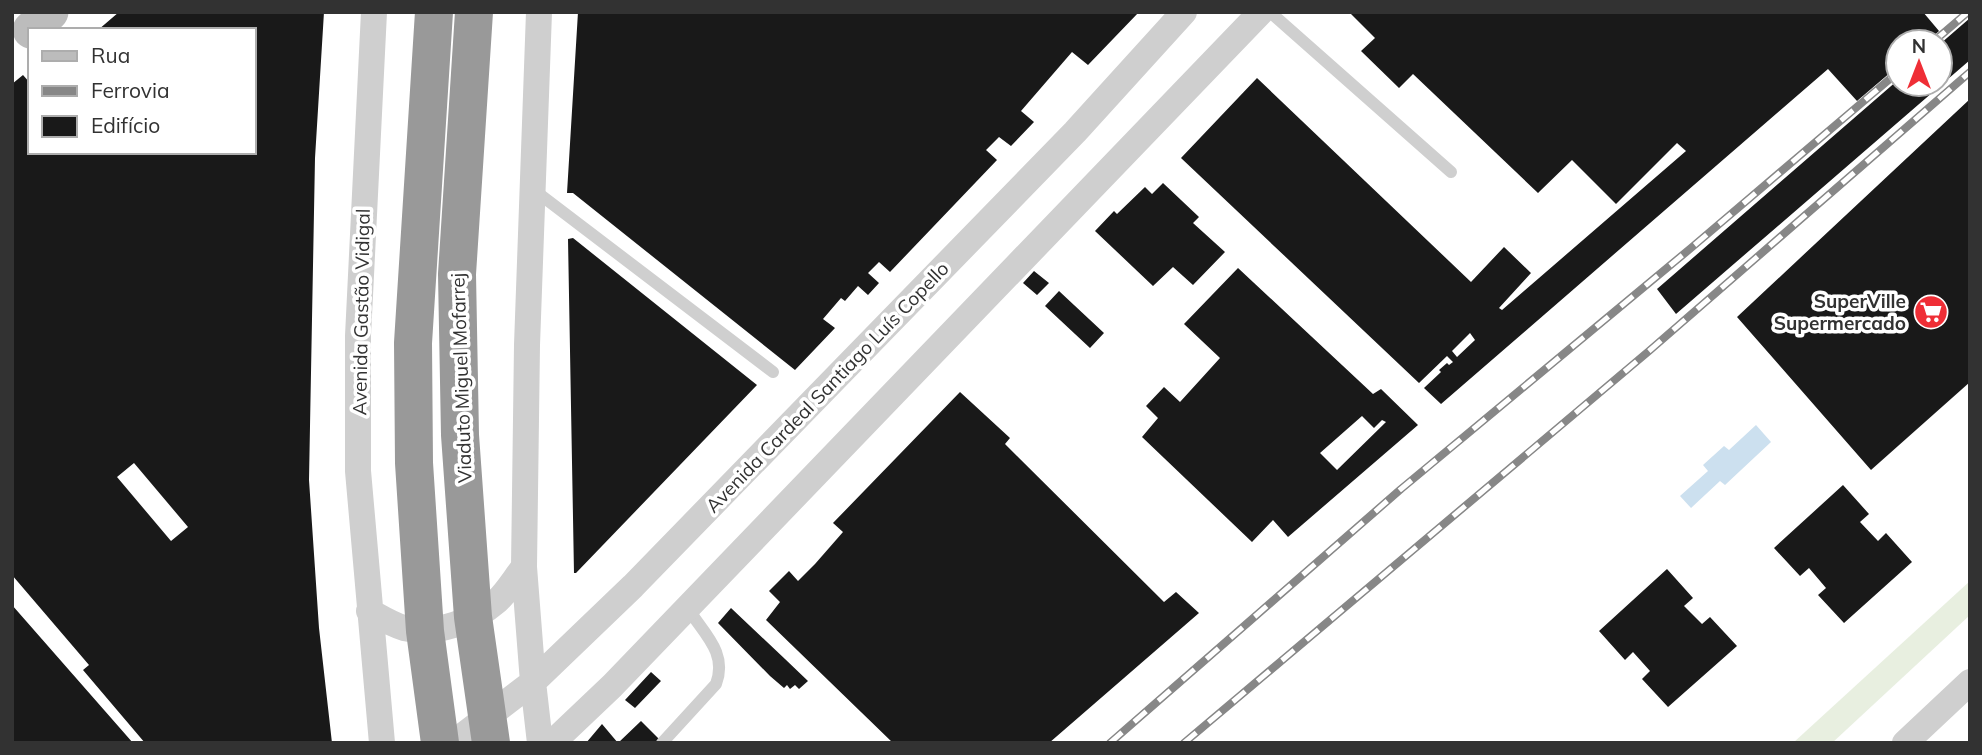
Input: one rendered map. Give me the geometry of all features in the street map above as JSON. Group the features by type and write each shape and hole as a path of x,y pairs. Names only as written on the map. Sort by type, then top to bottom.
{"highway":[{"name":"Viaduto Miguel Mofarrej","path":"434,12 413,342 414,463 425,631 440,743"},
{"name":"Viaduto Miguel Mofarrej","path":"474,12 457,274 460,421 473,617 491,743"}],"street":[{"path":"32,28 50,12"},
{"name":"Avenida Gastão Vidigal","path":"373,12 358,336 358,471 382,743"},
{"path":"539,12 527,345 524,567 540,743"},
{"name":"Avenida Cardeal Santiago Luís Copello","path":"453,743 533,682 633,586 1075,132 1184,12"},
{"path":"552,743 612,686 1261,12"},
{"path":"12,47 28,32"},
{"path":"369,611 402,627 424,630 450,626 479,615 499,600 524,567"},
{"path":"1905,743 1970,682"}],"lane":[{"path":"1270,12 1451,172"},
{"path":"533,190 773,372"},
{"path":"662,743 716,684 719,675 721,664 718,653 687,607"}],"green space":[{"path":"1970,581 1970,615 1832,743 1793,743"}],"water":[{"path":"1756,425 1771,442 1725,485 1720,481 1691,508 1680,496 1708,471 1703,465 1724,446 1729,450"}],"building":[{"path":"119,12 324,12 315,158 309,480 319,628 332,743 145,743 83,670 89,665 12,575 12,84 23,75 28,81 28,154 256,154 256,28 100,28","holes":["134,463 188,527 171,541 117,477"]},
{"path":"578,12 1139,12 1088,65 1072,52 1021,111 1034,122 1011,146 999,137 986,150 997,160 890,272 879,262 868,273 879,283 868,295 858,286 845,301 841,298 823,319 835,328 795,370 573,193 567,193"},
{"path":"1349,12 1923,12 1936,28 1884,28 1884,78 1857,101 1828,69 1441,404 1424,388 1441,372 1439,370 1447,363 1449,365 1453,362 1447,356 1419,383 1181,158 1257,78 1471,282 1504,247 1531,273 1499,308 1502,310 1686,151 1677,143 1616,204 1572,160 1538,193 1413,74 1399,88 1361,51 1375,38","holes":["1470,333 1475,340 1457,357 1452,351"]},
{"path":"1970,18 1970,60 1954,74 1954,32"},
{"path":"1884,92 1884,98 1926,98 1676,314 1657,289"},
{"path":"1970,99 1970,382 1871,470 1737,317"},
{"path":"1163,183 1199,217 1193,223 1225,252 1193,285 1173,267 1153,286 1095,231 1114,211 1117,214 1145,187 1152,194"},
{"path":"573,238 757,385 576,573 568,239"},
{"path":"1238,268 1373,394 1381,389 1418,425 1288,537 1273,520 1252,542 1142,437 1158,418 1146,406 1164,387 1180,402 1220,358 1184,324","holes":["1362,416 1374,428 1382,420 1386,422 1337,470 1320,453"]},
{"path":"1034,271 1049,283 1037,295 1023,283"},
{"path":"1059,291 1104,333 1090,348 1045,306"},
{"path":"960,392 1010,438 1005,444 1164,602 1176,592 1199,613 1049,743 893,743 766,620 780,602 769,591 789,571 798,581 815,564 843,532 833,523"},
{"path":"1843,485 1869,514 1860,522 1878,541 1886,533 1912,562 1844,623 1818,595 1826,588 1809,568 1800,576 1774,548"},
{"path":"1667,569 1693,598 1684,606 1702,624 1710,617 1737,646 1668,707 1642,679 1650,671 1633,652 1625,660 1599,631"},
{"path":"12,605 133,743 12,743"},
{"path":"731,608 808,681 799,689 795,685 790,689 787,685 784,688 770,676 718,623"},
{"path":"651,672 661,681 635,708 625,700"},
{"path":"641,721 663,743 618,743"},
{"path":"602,724 618,743 586,743"}],"railway":[{"path":"1949,28 1968,12"},
{"path":"1184,743 1649,351 1970,72"},
{"path":"1110,743 1401,489 1884,84"}],"place":[{"name":"SuperVille Supermercado","path":"1931,312"}]}
